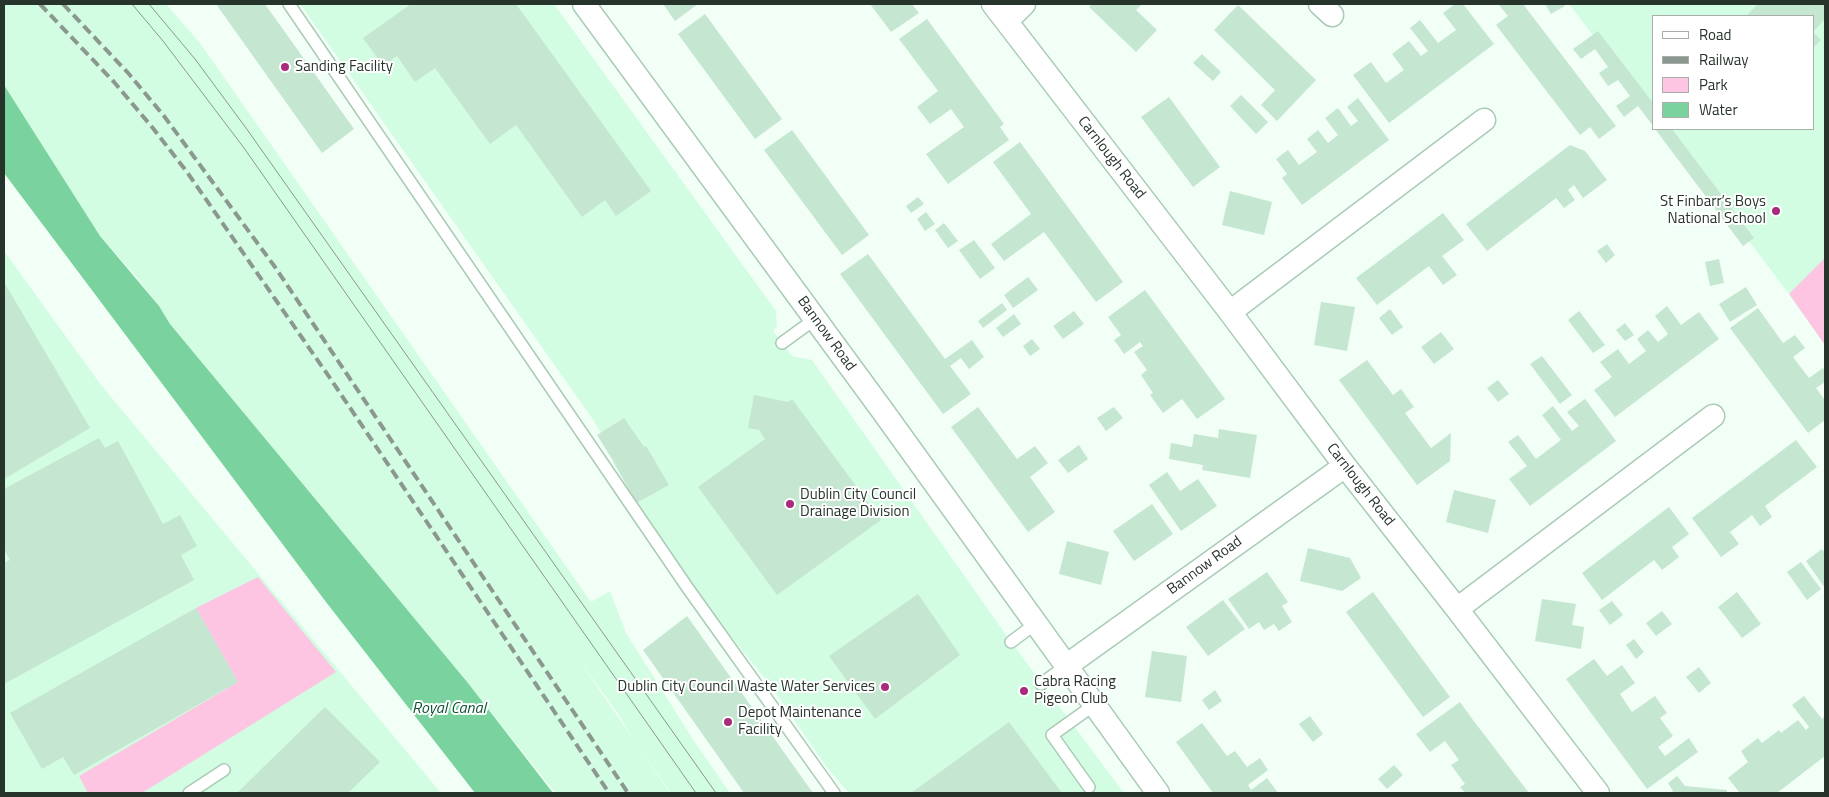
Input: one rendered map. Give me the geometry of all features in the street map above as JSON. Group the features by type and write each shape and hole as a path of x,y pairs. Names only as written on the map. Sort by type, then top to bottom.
{"street":[{"name":"Bannow Road","path":"584,4 1158,793"},
{"name":"Carnlough Road","path":"994,4 1230,312 1345,466 1598,793"},
{"path":"1007,21 1024,4"},
{"path":"1230,312 1484,120"},
{"path":"1457,609 1713,416"},
{"name":"Bannow Road","path":"1066,666 1345,466"}],"lane":[{"path":"289,4 681,579 834,793"},
{"path":"782,342 815,319"},
{"path":"1011,642 1035,624"},
{"path":"1041,684 1066,666"},
{"path":"1089,787 1052,735 1094,705"},
{"path":"189,793 224,770"}],"shaded area":[{"path":"4,4 166,4 200,43 591,602 610,591 626,633 694,741 730,793 671,793 636,743 670,793 555,793 468,683 170,324 138,279 100,236 4,85","holes":["577,657 619,715 633,738"]},
{"path":"300,4 554,4 776,311 777,327 773,331 792,356 812,360 1011,642 1124,793 849,793 825,765 771,686 716,618 666,549 613,463 616,460 594,421"},
{"name":"St Finbarr’s Boys National School","path":"1569,4 1825,4 1825,345 1789,294 1665,130 1814,130 1814,15 1652,15 1652,113"},
{"path":"4,251 101,385 441,793 4,793"}],"green space":[{"path":"1825,258 1825,345 1789,294"},
{"path":"258,577 336,672 142,793 88,793 79,776 238,682 196,608"}],"water":[{"name":"Royal Canal","path":"4,85 100,236 159,306 170,324 468,683 553,793 475,793 326,602 4,173"}],"building":[{"name":"Sanding Facility","path":"216,4 265,4 354,129 322,153"},
{"path":"411,4 516,4 651,191 616,216 605,200 582,217 516,125 490,144 435,68 415,82 397,56 383,66 363,38"},
{"path":"663,4 698,4 675,21"},
{"path":"870,4 912,4 919,13 891,32"},
{"path":"1092,4 1142,4 1136,10 1157,30 1136,52 1089,7"},
{"path":"1455,4 1463,4 1494,44 1389,123 1353,75 1371,62 1386,83 1404,70 1392,54 1409,41 1421,56 1428,51 1410,28 1420,20 1438,43 1456,30 1443,13"},
{"path":"1523,4 1616,126 1599,139 1590,127 1580,135 1496,25 1508,16 1499,5"},
{"path":"1545,4 1563,4 1565,6 1551,14"},
{"path":"1758,4 1825,4 1825,19 1814,31 1814,15 1747,15"},
{"path":"1238,5 1316,80 1277,121 1261,105 1275,90 1214,30"},
{"path":"705,14 782,119 755,139 678,34"},
{"path":"927,19 1004,124 1000,127 1009,140 948,184 926,154 964,127 951,109 930,124 917,107 938,91 899,39"},
{"path":"1598,31 1652,102 1652,125 1638,106 1624,117 1616,106 1630,96 1618,80 1608,86 1599,73 1608,67 1595,49 1581,59 1573,49"},
{"path":"1814,33 1821,40 1814,47"},
{"path":"1202,54 1221,72 1213,81 1193,63"},
{"path":"1241,95 1268,122 1256,134 1230,106"},
{"path":"1169,97 1220,167 1193,187 1141,117"},
{"path":"1358,98 1389,140 1302,205 1282,178 1287,174 1276,159 1288,150 1299,165 1317,152 1307,139 1318,130 1328,143 1338,135 1325,118 1338,108 1351,126 1358,121 1347,107"},
{"path":"792,130 869,235 842,255 764,150"},
{"path":"1656,130 1673,130 1754,238 1743,246"},
{"path":"1020,142 1123,282 1096,302 1044,232 1004,261 991,244 1031,214 993,162"},
{"path":"1570,145 1585,151 1607,180 1583,198 1574,185 1568,190 1575,200 1564,208 1556,198 1487,251 1466,224"},
{"path":"1230,191 1272,202 1264,235 1222,225"},
{"path":"918,197 924,204 911,213 906,206"},
{"path":"926,212 935,224 925,231 917,219"},
{"path":"1443,213 1464,240 1442,256 1457,275 1443,285 1429,266 1377,305 1356,278"},
{"path":"944,223 958,241 948,248 935,230"},
{"path":"974,240 995,268 980,279 959,250"},
{"path":"1607,244 1615,255 1606,263 1597,251"},
{"path":"868,254 945,359 972,340 984,357 969,369 961,358 950,366 971,394 943,414 840,274"},
{"path":"1719,259 1724,283 1710,286 1705,262"},
{"path":"1028,277 1038,290 1013,308 1004,295"},
{"path":"4,282 90,428 4,479"},
{"path":"1746,287 1757,305 1730,322 1719,304"},
{"path":"1145,290 1225,399 1197,419 1182,399 1163,413 1150,395 1153,393 1141,375 1147,370 1134,352 1143,346 1140,342 1124,354 1114,340 1121,335 1108,317"},
{"path":"1321,302 1355,307 1347,351 1314,345"},
{"path":"1002,303 1007,310 983,328 978,321"},
{"path":"1667,306 1681,325 1699,312 1719,339 1615,417 1594,390 1612,377 1600,362 1618,349 1629,364 1646,351 1637,339 1648,330 1658,342 1668,334 1655,316"},
{"path":"1758,308 1783,343 1795,335 1805,348 1793,357 1809,378 1823,368 1825,372 1825,382 1816,388 1825,400 1825,420 1808,433 1730,328"},
{"path":"1390,309 1403,327 1392,335 1379,318"},
{"path":"1074,311 1084,324 1063,339 1053,326"},
{"path":"1579,311 1605,345 1593,353 1568,320"},
{"path":"1014,314 1021,324 1003,337 996,328"},
{"path":"1625,323 1634,335 1625,341 1616,330"},
{"path":"1441,332 1454,349 1434,364 1421,347"},
{"path":"1032,339 1040,349 1030,356 1023,346"},
{"path":"1542,356 1572,395 1560,404 1530,364"},
{"path":"1367,360 1393,395 1401,389 1414,407 1405,413 1431,448 1451,433 1450,461 1417,485 1339,380"},
{"path":"1498,380 1509,394 1498,402 1487,388"},
{"name":"Dublin City Council Drainage Division","path":"754,395 788,402 792,399 881,520 777,595 698,487 765,439 759,430 748,428"},
{"path":"1585,399 1616,441 1530,506 1509,479 1527,466 1508,442 1518,435 1536,459 1561,440 1542,415 1553,406 1572,431 1579,426 1567,412"},
{"path":"978,407 1017,459 1035,446 1048,463 1030,477 1055,512 1028,532 951,427"},
{"path":"1114,407 1123,418 1106,431 1097,418"},
{"path":"624,418 644,447 646,446 669,485 636,503 597,435"},
{"path":"1219,429 1257,435 1250,478 1202,470 1203,465 1169,459 1171,443 1192,447 1194,434 1218,438"},
{"path":"99,438 105,448 118,441 163,524 180,515 197,546 181,555 194,580 4,684 4,563 10,560 4,549 4,489"},
{"path":"1796,440 1817,467 1765,506 1772,517 1760,526 1752,515 1730,532 1739,544 1721,557 1692,518"},
{"path":"1079,445 1088,459 1068,473 1058,460"},
{"path":"1167,472 1180,491 1198,479 1217,506 1181,531 1149,485"},
{"path":"1454,490 1496,500 1488,533 1446,522"},
{"path":"1152,504 1173,534 1134,561 1113,531"},
{"path":"1669,507 1689,534 1672,547 1679,557 1662,570 1654,560 1602,600 1582,573"},
{"path":"1067,541 1109,552 1101,585 1059,574"},
{"path":"1308,548 1350,558 1361,578 1342,591 1300,581"},
{"path":"1822,549 1825,553 1825,588 1806,561"},
{"path":"1801,562 1821,589 1807,600 1787,572"},
{"path":"1267,572 1288,602 1282,606 1292,622 1279,631 1274,624 1264,630 1259,622 1249,629 1228,599"},
{"path":"1373,592 1450,697 1423,717 1346,612"},
{"path":"1737,592 1761,624 1742,638 1718,607"},
{"name":"Dublin City Council Waste Water Services","path":"918,594 960,655 875,719 829,656"},
{"path":"1542,599 1576,604 1572,625 1584,627 1581,649 1535,641"},
{"path":"1223,600 1245,629 1208,656 1186,627"},
{"path":"1612,601 1623,615 1610,625 1599,610"},
{"path":"196,608 238,682 74,775 63,757 42,769 10,713"},
{"path":"1662,611 1672,624 1656,636 1646,623"},
{"name":"Depot Maintenance Facility","path":"687,616 813,793 744,793 643,650"},
{"path":"1634,639 1644,652 1636,659 1626,645"},
{"path":"1152,651 1187,656 1181,702 1145,697"},
{"path":"1594,659 1607,676 1622,665 1635,683 1620,694 1632,712 1655,696 1667,713 1660,718 1673,736 1658,747 1665,756 1689,738 1698,752 1647,789 1566,679"},
{"path":"1699,667 1711,683 1699,693 1686,677"},
{"path":"1215,690 1222,701 1209,710 1202,700"},
{"path":"1804,696 1822,719 1825,716 1825,756 1777,793 1740,793 1728,778 1748,762 1741,751 1758,738 1762,743 1779,730 1781,733 1798,720 1806,730 1809,727 1792,705"},
{"path":"1460,702 1529,793 1465,793 1460,787 1465,784 1451,765 1459,760 1445,741 1430,752 1416,734"},
{"path":"325,707 380,762 348,793 237,793"},
{"path":"1310,716 1323,734 1313,742 1299,724"},
{"path":"1009,722 1062,793 911,793"},
{"path":"1202,723 1227,756 1235,751 1247,767 1260,758 1268,770 1248,785 1251,790 1267,778 1278,793 1213,793 1176,742"},
{"path":"1394,765 1403,775 1387,789 1378,779"},
{"path":"1677,776 1685,786 1727,790 1727,793 1671,793 1673,791 1668,783"}],"tram line":[{"path":"132,4 163,41 244,148 696,793"},
{"path":"149,4 195,59 246,128 716,793"}],"railway":[{"path":"40,4 114,82 187,172 332,381 609,793"},
{"path":"63,4 129,74 164,116 275,267 628,793"}],"place":[{"name":"Sanding Facility","path":"285,67"},
{"name":"St Finbarr’s Boys National School","path":"1776,211"},
{"name":"Dublin City Council Drainage Division","path":"790,504"},
{"name":"Dublin City Council Waste Water Services","path":"885,687"},
{"name":"Cabra Racing Pigeon Club","path":"1024,691"},
{"name":"Depot Maintenance Facility","path":"728,722"}]}
